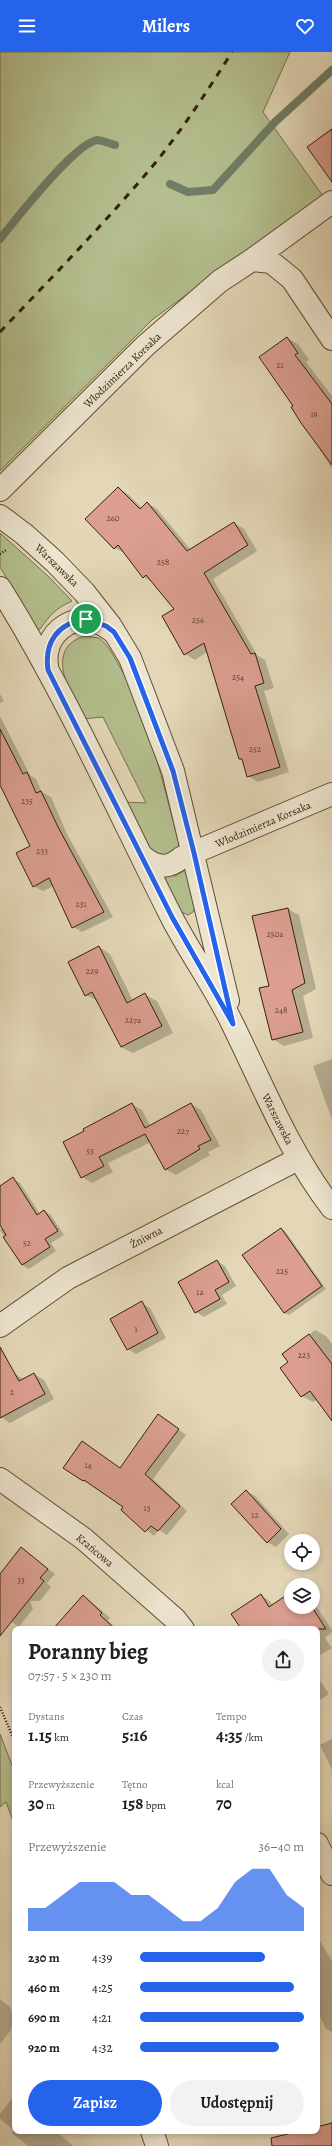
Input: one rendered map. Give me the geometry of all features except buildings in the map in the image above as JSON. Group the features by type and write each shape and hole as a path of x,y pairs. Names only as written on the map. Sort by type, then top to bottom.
{"street":[{"name":"Włodzimierza Korsaka","path":"0,490 145,346 220,281 252,260 332,202"},
{"path":"252,260 272,262 292,279 332,339"},
{"name":"Warszawska","path":"0,516 24,534 56,562 84,592 120,641 130,658 173,771 194,853 233,1024"},
{"name":"Warszawska","path":"0,588 52,679"},
{"name":"Warszawska","path":"120,641 106,626 96,621 86,619 66,625 57,631 48,649 48,670 172,917 233,1024 275,1114 298,1159 332,1208"},
{"name":"Włodzimierza Korsaka","path":"141,855 149,862 157,866 170,865 194,853 332,794"},
{"name":"Żniwna","path":"0,1326 68,1278 298,1159"},
{"name":"Krańcowa","path":"0,1479 84,1539 175,1619 181,1626"},
{"path":"320,1850 332,1874"},
{"path":"153,2134 157,2146"}],"path":[{"path":"0,1707 12,1735"}],"green space":[{"path":"0,52 290,52 263,112 323,196 153,319 0,471"},
{"path":"0,533 48,576 72,601 54,612 38,630 0,567"},
{"path":"85,636 99,638 109,649 128,683 147,727 161,773 179,843 176,852 167,858 150,852 125,802 146,803 103,717 82,719 67,685 63,661 65,651 72,642"},
{"path":"185,870 196,904 193,912 188,915 180,911 162,874 175,876"},
{"path":"0,1734 12,1765 12,1818 6,1802 0,1807"}],"waterway":[{"path":"170,184 188,192 213,190 275,122 332,70"},
{"path":"0,239 46,183 75,154 97,140 115,145"}],"railway":[{"path":"0,332 99,227 156,162 196,108 232,52"}],"route":[{"path":"86,619 96,621 114,632 130,658 173,771 194,853 233,1024 172,917 48,670 48,649 51,640 57,631 75,621 86,619"}]}
